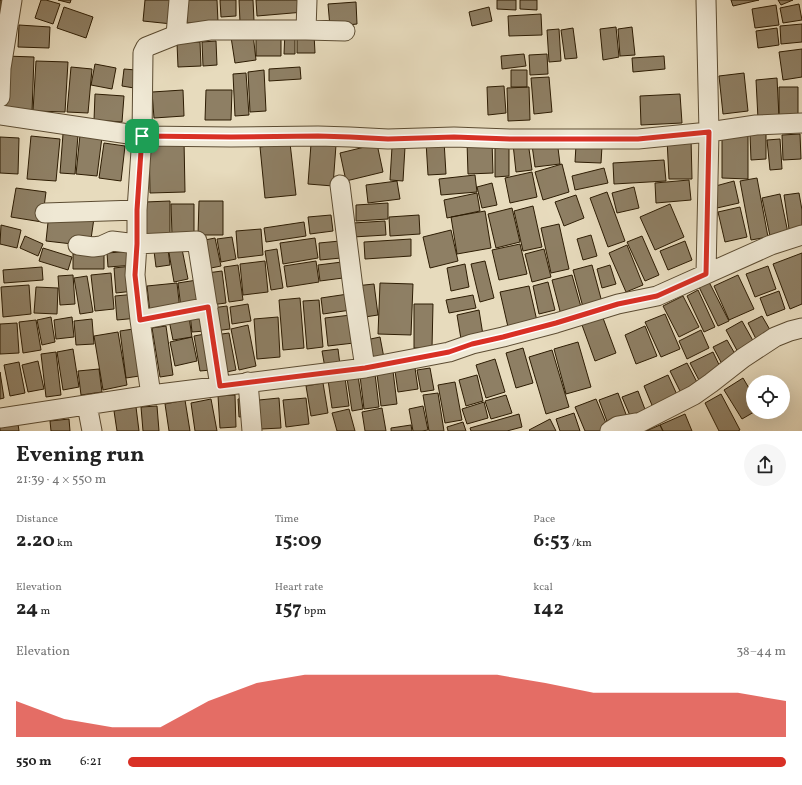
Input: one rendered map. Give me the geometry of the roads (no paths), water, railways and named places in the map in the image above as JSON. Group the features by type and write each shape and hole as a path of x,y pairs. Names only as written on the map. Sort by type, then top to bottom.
{"street":[{"path":"0,97 1,68 12,0"},
{"path":"176,35 179,0"},
{"path":"306,30 307,0"},
{"path":"706,0 709,132 706,274"},
{"path":"151,395 135,275 137,210 142,136 143,53 146,47 176,35 210,30 345,31"},
{"path":"0,115 142,136 318,136 388,139 454,137 510,139 638,139 709,132 756,125 802,123"},
{"path":"340,185 365,368"},
{"path":"45,213 137,210"},
{"path":"0,418 151,395 365,368 449,352 472,344 556,323 618,304 657,296 771,245 802,235"},
{"path":"78,245 101,246 110,241 137,244 197,241 220,386"},
{"path":"140,320 208,307"},
{"path":"616,429 641,422 694,395 743,358 775,337 802,328"},
{"path":"248,382 252,431"},
{"path":"87,405 92,431"}]}
